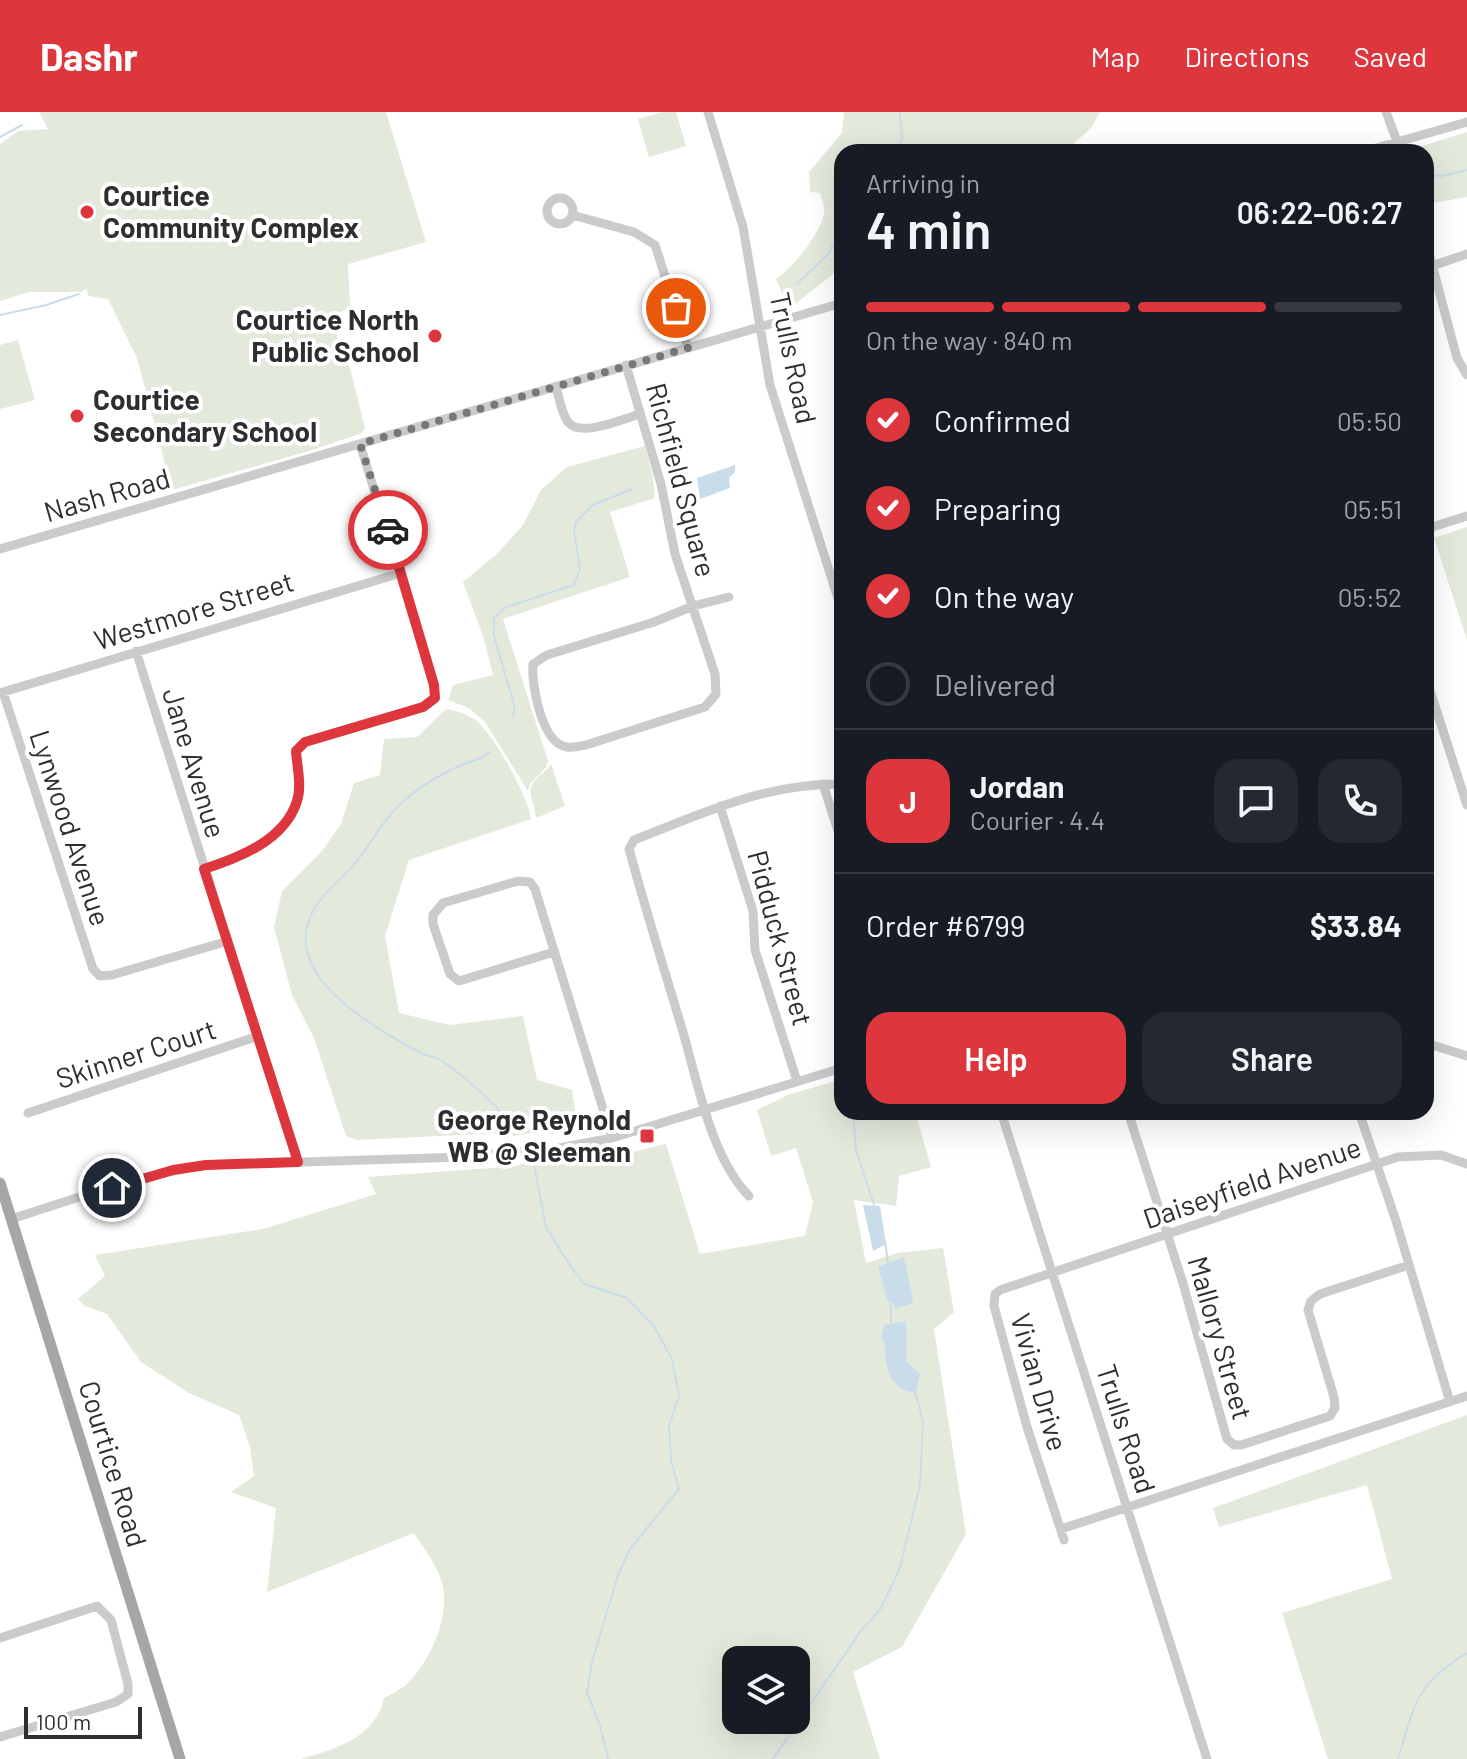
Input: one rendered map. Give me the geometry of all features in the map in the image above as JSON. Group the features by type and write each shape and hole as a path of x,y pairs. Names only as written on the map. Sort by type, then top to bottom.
{"main road":[{"name":"Courtice Road","path":"0,1183 180,1759"}],"street":[{"name":"Trulls Road","path":"708,112 743,227 770,385 834,586"},
{"path":"1386,112 1398,144"},
{"path":"1407,144 1467,122"},
{"path":"572,215 634,232 655,245 688,348"},
{"path":"1434,266 1467,254"},
{"path":"1434,280 1457,358 1467,375"},
{"name":"Nash Road","path":"0,549 834,305"},
{"name":"Richfield Square","path":"626,365 661,484 675,554 693,606 715,674 716,694 705,707 586,745 567,747 553,741 531,681 533,664 547,655 654,622 693,606"},
{"path":"556,386 569,424 577,429 586,430 640,414"},
{"path":"204,869 243,855 283,825 297,801 296,751 305,742 423,707 435,698 434,685 401,573 360,444"},
{"path":"1434,526 1467,516"},
{"name":"Westmore Street","path":"2,692 401,573"},
{"path":"693,606 729,597"},
{"name":"Jane Avenue","path":"136,651 298,1162"},
{"name":"Lynwood Avenue","path":"2,692 90,960 100,976 228,941"},
{"path":"1434,703 1467,805"},
{"path":"1456,771 1467,768"},
{"path":"823,784 834,819"},
{"path":"749,1196 735,1181 724,1160 706,1110 629,849 634,840 720,806 784,787 834,784"},
{"name":"Pidduck Street","path":"720,806 753,911 755,950 797,1081"},
{"path":"554,952 459,981 450,974 433,924 433,915 443,903 518,881 530,882 535,889 612,1138"},
{"name":"Skinner Court","path":"28,1113 258,1036"},
{"path":"1434,1046 1467,1056"},
{"path":"11,1219 173,1170 206,1165 464,1157 559,1148 612,1138 834,1070"},
{"name":"Trulls Road","path":"1004,1120 1207,1759"},
{"name":"Mallory Street","path":"1130,1120 1182,1280 1227,1439 1234,1445 1330,1416 1335,1408 1334,1397 1308,1310 1311,1301 1320,1294 1409,1265"},
{"path":"1362,1120 1450,1402"},
{"name":"Daiseyfield Avenue","path":"1053,1273 1398,1157 1441,1155 1467,1164"},
{"name":"Vivian Drive","path":"1053,1273 1000,1290 993,1300 1027,1427 1064,1540"},
{"path":"1061,1529 1467,1396"},
{"path":"0,1638 97,1606 111,1620 128,1684 128,1694 116,1702 0,1737"}],"shaded area":[{"path":"39,112 386,112 426,242 348,264 350,307 333,316 342,357 350,368 365,428 362,433 172,490 137,358 108,299 89,296 86,289 81,292 29,292 0,301 0,144 18,131 48,129"},
{"path":"676,112 686,146 649,157 638,119"},
{"path":"844,112 1100,112 1091,128 1073,144 834,144 834,273 794,305 787,304 776,279 805,249 818,229 824,210 820,193 810,192 809,172 842,133"},
{"path":"1467,132 1467,197 1434,203 1434,144 1428,144"},
{"path":"18,340 35,400 0,409 0,345"},
{"path":"645,446 655,498 610,512 630,577 503,619 548,761 528,791 485,722 469,708 448,700 453,685 493,675 483,636 463,582 497,554 523,525 541,490 567,467"},
{"path":"1467,527 1467,640 1434,538"},
{"path":"446,709 468,716 487,732 518,784 531,819 409,860 385,936 399,1013 450,1025 523,1016 537,1080 572,1090 578,1129 515,1136 501,1133 357,1140 346,1136 314,1038 292,995 274,927 282,891 322,851 341,824 354,783 380,775 384,739 417,737"},
{"path":"551,764 565,806 536,818 531,787"},
{"path":"834,1081 834,1120 918,1120 931,1167 899,1176 896,1206 854,1200 866,1263 897,1253 943,1248 954,1312 934,1329 966,1534 902,1647 853,1672 880,1759 301,1759 341,1746 363,1732 373,1723 384,1698 404,1687 415,1676 441,1624 444,1596 440,1576 414,1533 267,1592 276,1508 231,1492 254,1476 250,1447 239,1415 189,1393 141,1362 107,1314 85,1306 78,1299 105,1276 95,1255 263,1229 376,1194 368,1177 538,1162 585,1161 666,1144 700,1254 805,1236 813,1202 796,1148 771,1156 757,1110 788,1095"},
{"path":"1467,1415 1467,1759 1328,1759 1282,1613 1392,1579 1367,1485 1219,1527 1213,1508"}],"water":[{"path":"735,465 735,472 729,478 730,488 700,499 697,478"},
{"path":"863,1205 880,1206 886,1244 873,1251"},
{"path":"904,1257 913,1299 911,1304 896,1308 888,1302 878,1267"},
{"path":"906,1321 907,1362 920,1374 916,1392 900,1388 890,1375 885,1343 881,1338 884,1325"}],"waterway":[{"path":"899,144 902,140 900,112"},
{"path":"0,137 22,125"},
{"path":"1434,176 1467,170"},
{"path":"797,284 829,253 834,243"},
{"path":"0,315 79,294"},
{"path":"512,718 515,708 494,636 494,618 506,607 574,585 580,569 574,530 576,522 593,505 632,489"},
{"path":"490,752 433,780 396,808 356,862 316,906 306,936 309,958 321,979 338,998 381,1030 444,1062 482,1093 515,1129"},
{"path":"854,1120 856,1150 874,1205"},
{"path":"534,1165 546,1227 567,1261 584,1284 627,1298 654,1326 672,1359 679,1396 669,1426 671,1461 679,1489 630,1549 618,1575 592,1662 587,1693 600,1725 608,1759"},
{"path":"885,1241 888,1263"},
{"path":"891,1301 891,1323"},
{"path":"773,1759 860,1632 881,1608 900,1568 920,1485 923,1421 915,1391"},
{"path":"1398,1759 1419,1697 1437,1675 1467,1653"}],"way so far":[{"path":"388,530 360,444 688,348 676,308"}],"place":[{"name":"Courtice Community Complex","path":"87,212"},
{"name":"Courtice North Public School","path":"435,336"},
{"name":"Courtice Secondary School","path":"77,416"},
{"name":"George Reynold WB @ Sleeman","path":"647,1136"}],"route":[{"path":"112,1188 173,1170 206,1165 298,1162 204,869 243,855 283,825 297,801 296,751 305,742 423,707 435,698 434,685 388,530"}]}
